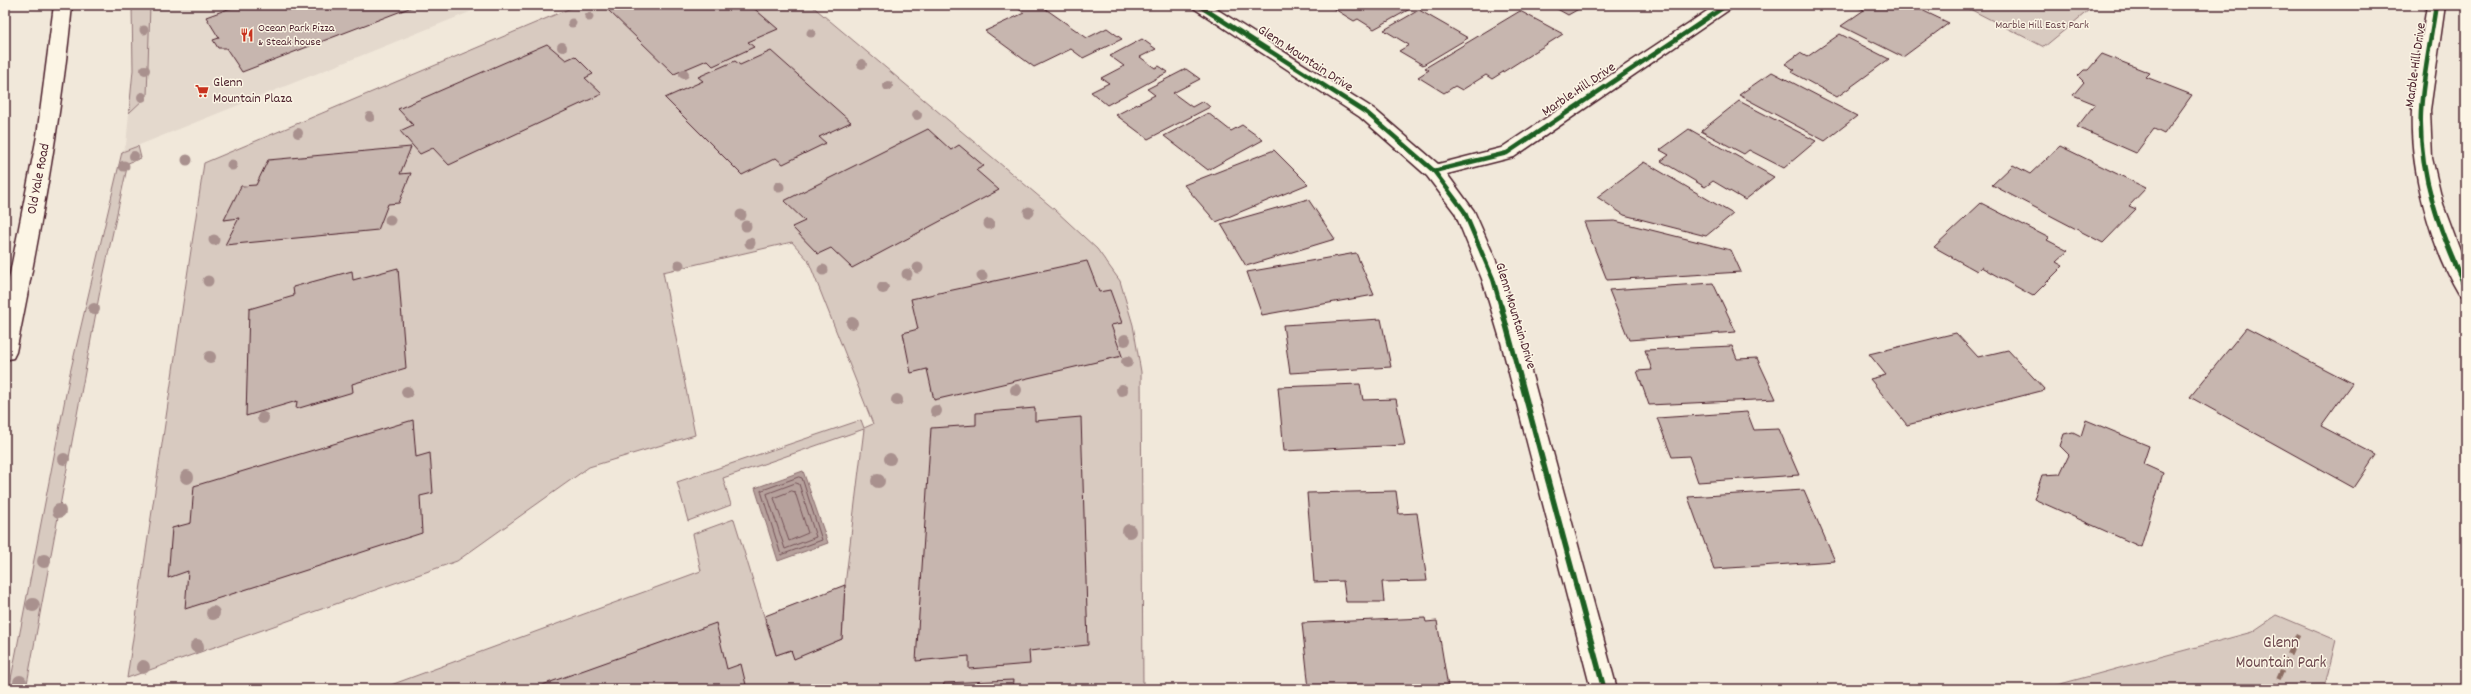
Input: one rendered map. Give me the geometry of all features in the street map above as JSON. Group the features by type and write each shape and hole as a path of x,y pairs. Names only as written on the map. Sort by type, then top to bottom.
{"street":[{"name":"Old Yale Road","path":"5,352 46,148 60,49 63,5"},
{"name":"Glenn Mountain Drive","path":"1198,5 1367,113 1434,171 1464,211 1493,279 1512,342 1604,689"},
{"name":"Marble Hill Drive","path":"1434,171 1507,153 1726,5"},
{"name":"Marble Hill Drive","path":"2436,5 2421,110 2422,158 2433,205 2456,268 2466,289"}],"shaded area":[{"name":"Glenn Mountain Plaza","path":"132,5 487,5 122,152 126,145 133,70"}],"green space":[{"path":"132,5 150,5 147,96 129,113 133,70"},
{"path":"578,5 811,5 1054,209 1097,249 1120,281 1133,325 1141,372 1143,689 380,689 701,571 693,534 734,519 776,655 791,650 794,658 842,639 845,585 864,429 723,478 731,505 688,521 677,482 861,420 864,428 873,424 808,260 792,242 663,272 695,435 589,467 457,561 127,678 204,163"},
{"name":"Marble Hill East Park","path":"1962,5 2095,5 2044,47"},
{"path":"138,146 141,158 128,163 100,291 26,689 9,689 70,373 122,152"},
{"name":"Glenn Mountain Park","path":"2277,615 2336,640 2324,689 2042,689 2252,632"}],"water":[{"path":"803,471 828,543 778,561 755,488"}],"building":[{"path":"239,5 417,5 242,72 226,48 218,48 213,40 219,38 206,17"},
{"path":"616,5 750,5 778,29 748,42 754,47 713,66 707,60 674,74 607,9"},
{"path":"1013,5 1040,5 1087,38 1107,28 1122,39 1083,58 1071,49 1034,67 985,31 1024,13"},
{"path":"1328,5 1417,5 1374,29 1358,19 1354,21"},
{"path":"1550,5 1582,5 1584,6 1568,15"},
{"path":"1860,5 1911,5 1949,23 1903,57 1841,26 1864,10 1857,7"},
{"path":"1419,10 1468,38 1423,65 1399,51 1409,45 1384,30"},
{"path":"1520,11 1563,34 1492,79 1486,75 1462,90 1455,86 1444,93 1418,77 1429,70 1425,68"},
{"path":"1840,34 1889,59 1837,97 1791,72 1795,70 1785,64 1800,53 1807,57"},
{"path":"1142,39 1156,49 1140,57 1155,68 1159,66 1168,72 1107,105 1091,92 1109,83 1101,78 1124,66 1110,56"},
{"path":"547,44 566,60 575,56 593,74 585,78 602,94 449,165 433,148 420,154 400,131 413,125 398,109"},
{"path":"771,51 851,122 819,137 826,143 783,164 776,158 742,175 665,98 703,81 698,77 735,61 740,65"},
{"path":"2102,54 2150,73 2146,77 2192,95 2164,134 2154,129 2136,153 2077,127 2095,104 2073,95 2084,82 2078,76 2084,70 2088,70"},
{"path":"1186,69 1200,79 1173,93 1192,107 1203,101 1210,107 1148,139 1116,115 1155,95 1147,89"},
{"path":"1772,72 1857,116 1825,141 1739,95"},
{"path":"1739,101 1816,141 1784,168 1749,150 1744,154 1701,131"},
{"path":"1208,113 1231,131 1242,125 1263,140 1208,170 1164,136"},
{"path":"928,129 951,150 959,145 984,166 976,170 999,190 852,268 831,248 818,254 792,227 805,221 784,201"},
{"path":"1689,129 1774,177 1745,200 1713,181 1705,187 1661,161 1669,155 1660,150"},
{"path":"2060,146 2146,188 2129,206 2136,209 2103,243 1992,185 2013,165 2030,174"},
{"path":"411,147 400,174 411,173 399,203 388,204 378,230 225,245 239,218 224,220 241,186 256,185 268,160"},
{"path":"1274,150 1308,184 1216,222 1184,185"},
{"path":"1644,162 1733,214 1706,236 1624,215 1597,197"},
{"path":"1308,199 1335,239 1246,266 1221,224"},
{"path":"1981,203 2049,238 2047,240 2068,251 2056,262 2063,266 2033,296 1981,267 1977,271 1934,247"},
{"path":"1615,221 1731,250 1741,272 1607,280 1584,222"},
{"path":"1356,253 1374,295 1262,315 1247,272"},
{"path":"1087,261 1099,292 1110,290 1122,323 1111,325 1122,356 934,400 927,369 911,373 903,333 918,329 911,299"},
{"path":"398,268 406,368 352,384 353,392 296,409 297,401 246,416 249,309 294,296 293,287 352,271 353,280"},
{"path":"1713,283 1736,332 1629,340 1609,290"},
{"path":"1381,319 1391,367 1290,373 1283,325"},
{"path":"2246,328 2352,383 2321,426 2376,455 2354,488 2190,397"},
{"path":"1956,333 1978,357 2008,350 2045,390 1907,425 1870,379 1886,375 1869,354"},
{"path":"1732,346 1737,359 1757,358 1776,399 1649,405 1637,371 1652,370 1645,350"},
{"path":"1360,384 1363,400 1396,399 1405,445 1284,451 1278,387"},
{"path":"1035,408 1035,421 1081,417 1088,645 1029,651 1030,664 969,669 969,656 916,661 931,428 976,425 976,413"},
{"path":"1747,412 1754,430 1779,429 1799,475 1698,482 1689,456 1672,457 1657,418"},
{"path":"413,420 416,457 430,453 433,493 420,496 422,533 185,609 188,571 168,578 172,528 191,523 194,486"},
{"path":"2086,420 2149,446 2143,464 2163,473 2141,547 2034,499 2042,475 2060,474 2069,455 2060,446 2064,434 2073,432 2081,436"},
{"path":"1804,490 1835,561 1714,569 1688,497"},
{"path":"1396,491 1399,514 1417,513 1427,581 1382,582 1384,602 1346,602 1343,581 1314,582 1307,493"},
{"path":"845,585 842,639 794,659 791,650 776,655 765,616"},
{"path":"1425,618 1426,622 1437,621 1448,687 1440,687 1440,689 1309,689 1302,623"},
{"path":"716,623 727,669 741,664 747,689 531,689"},
{"path":"1013,680 1012,689 943,689 944,683"}],"marked path":[{"path":"2270,689 2276,685 2298,634"}],"cycle path":[{"path":"1198,5 1367,113 1434,171 1464,211 1493,279 1512,342 1604,689"},
{"path":"1434,171 1507,153 1727,5"},
{"path":"2436,5 2421,110 2422,158 2433,205 2456,268 2466,289"}],"place":[{"name":"Ocean Park Pizza & Steak house","path":"247,35"},
{"name":"Glenn Mountain Plaza","path":"202,91"}]}
